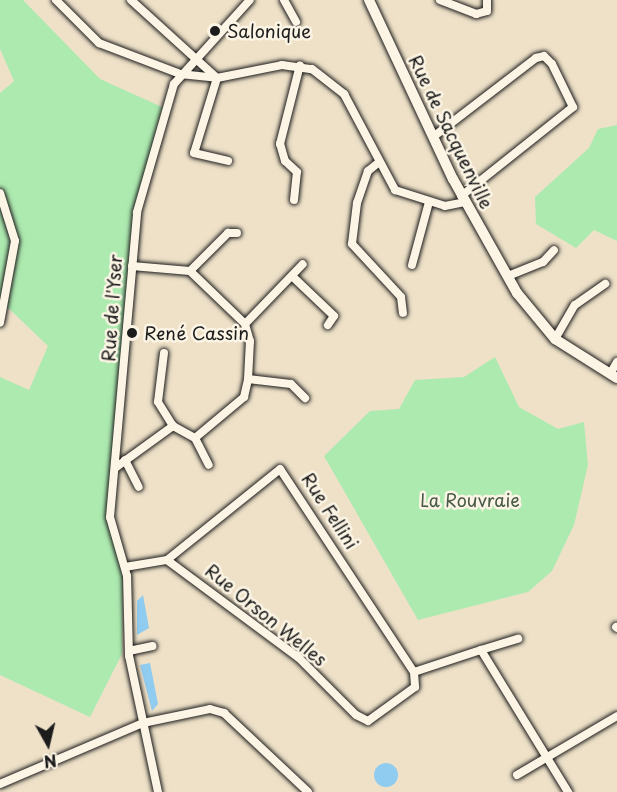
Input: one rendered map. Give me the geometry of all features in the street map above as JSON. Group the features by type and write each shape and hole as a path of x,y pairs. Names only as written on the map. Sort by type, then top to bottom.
{"street":[{"path":"56,0 99,43 180,74 217,78 300,65 322,74 344,94 378,163 395,190 429,202 463,199 573,107 552,64 544,56 536,58 433,137"},
{"path":"131,0 193,59 217,78"},
{"name":"Rue de l'Yser","path":"158,792 129,651 125,567 110,517 132,266 143,185 180,74 250,0"},
{"path":"284,0 296,22"},
{"name":"Rue de Sacquenville","path":"369,0 463,199 508,276 555,339 614,376"},
{"path":"440,0 476,14 487,11 487,0"},
{"path":"294,200 297,172 285,161 280,144 300,65"},
{"path":"217,78 194,153 228,161"},
{"path":"378,163 368,171 357,203 352,244 401,297 403,313"},
{"path":"0,193 15,241 0,323"},
{"path":"412,265 429,202"},
{"path":"190,271 228,233 237,233"},
{"path":"508,276 543,262 554,250"},
{"path":"245,324 303,264"},
{"path":"132,266 190,271 245,324 250,341 248,379 244,397 195,438"},
{"path":"292,276 334,316 328,325"},
{"path":"555,339 575,305 605,284"},
{"path":"164,353 158,402 173,426 195,438 209,465"},
{"path":"614,376 617,362"},
{"path":"248,379 291,384 304,398"},
{"path":"115,468 173,426"},
{"path":"125,460 139,487"},
{"name":"Rue Fellini","path":"125,567 167,560 280,469 414,672"},
{"name":"Rue Orson Welles","path":"167,560 299,658 368,721 415,687 414,672"},
{"path":"414,672 518,639"},
{"path":"129,651 152,646"},
{"path":"481,650 568,792"},
{"path":"0,784 142,723 219,710 308,792"},
{"path":"517,775 617,716"}],"green space":[{"path":"0,0 23,0 100,79 162,107 135,215 107,521 123,575 122,654 90,717 0,675 0,377 29,390 48,346 0,300 0,93 14,81 0,49"},
{"path":"617,125 617,241 594,230 576,248 536,224 535,197 589,148 598,129"},
{"name":"La Rouvraie","path":"495,357 519,407 558,429 584,422 588,465 574,525 552,571 528,592 418,620 324,456 370,411 399,409 415,380 464,377"}],"water":[{"path":"143,595 149,628 137,635 137,601"},
{"path":"150,663 158,704 152,711 140,665"},
{"path":"386,763 394,767 398,775 394,783 386,787 378,783 374,775 378,767"}],"place":[{"name":"Salonique","path":"215,31"},
{"name":"René Cassin","path":"132,333"}]}
